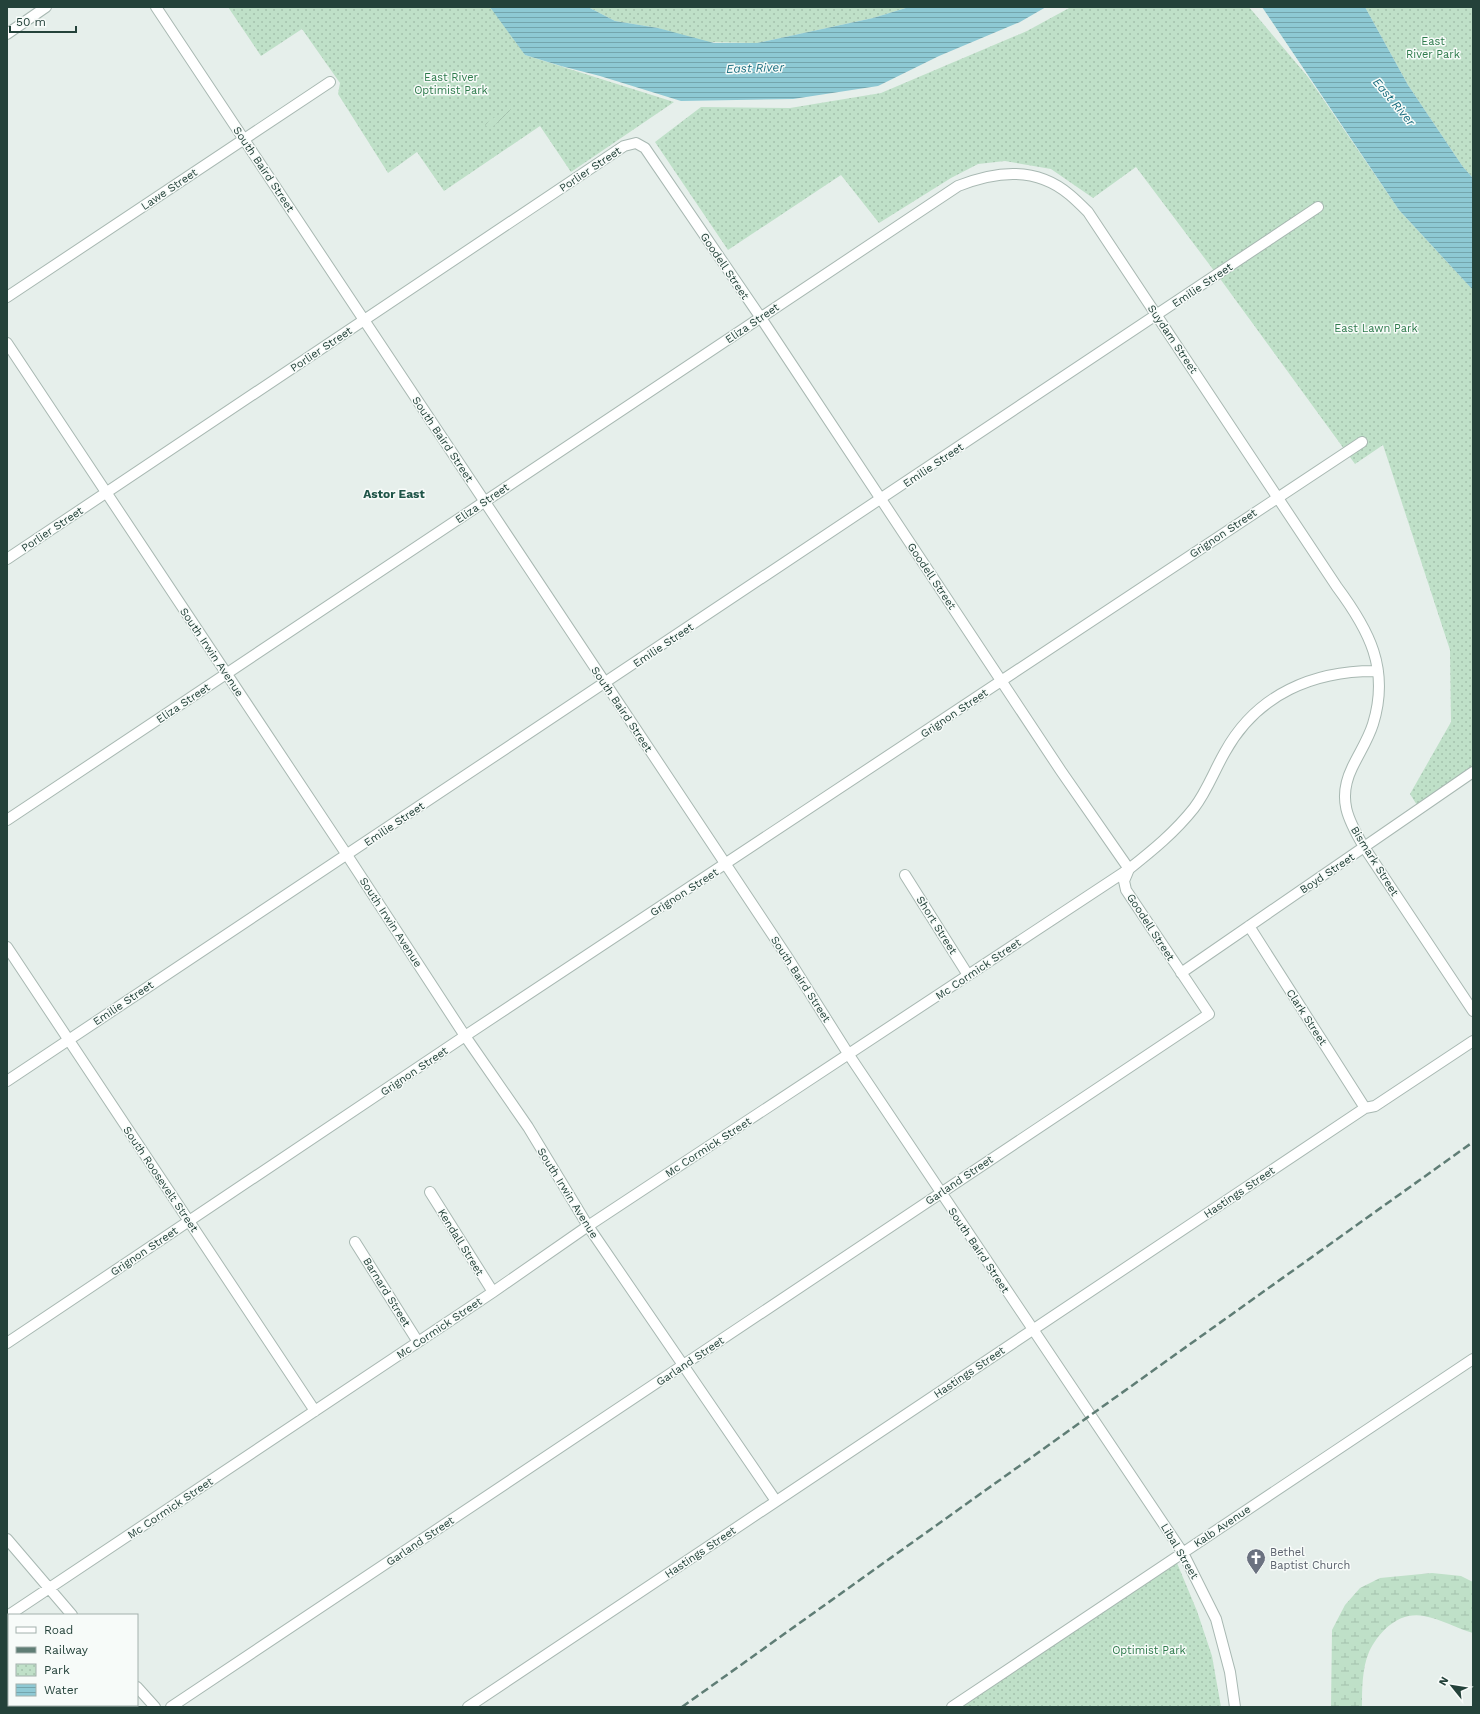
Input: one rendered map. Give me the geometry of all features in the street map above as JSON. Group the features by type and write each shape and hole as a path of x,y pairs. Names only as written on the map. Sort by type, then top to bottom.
{"street":[{"path":"7,34 46,7"},
{"name":"South Baird Street","path":"156,7 786,955 849,1055 1088,1411"},
{"name":"Lawe Street","path":"7,297 330,82"},
{"name":"Porlier Street","path":"7,558 624,146 636,143"},
{"name":"Goodell Street","path":"636,143 640,144 647,151 881,499 1061,771 1130,869 1124,881 1126,890 1209,1014"},
{"name":"Suydam Street","path":"958,186 979,178 1010,173 1038,178 1069,194 1088,212 1337,587"},
{"name":"Eliza Street","path":"7,820 958,186"},
{"name":"Emilie Street","path":"7,1081 1157,315 1318,206"},
{"name":"South Irwin Avenue","path":"7,343 347,855 465,1036 528,1127 588,1226 776,1501"},
{"name":"Grignon Street","path":"7,1344 465,1036 726,865 1277,497 1362,442"},
{"name":"Bismark Street","path":"1337,587 1360,618 1369,637 1378,671 1379,691 1373,724 1352,769 1345,794 1349,820 1364,847 1473,1011"},
{"name":"Mc Cormick Street","path":"11,1614 493,1292 588,1226 1130,869 1165,841 1181,825 1205,791 1234,738 1246,723 1271,700 1296,686 1317,678 1336,673 1378,671"},
{"name":"Boyd Street","path":"1181,973 1473,772"},
{"name":"Short Street","path":"905,875 968,975"},
{"name":"Clark Street","path":"1249,926 1365,1108"},
{"name":"South Roosevelt Street","path":"7,947 315,1411"},
{"name":"Garland Street","path":"171,1707 1209,1014"},
{"name":"Hastings Street","path":"468,1707 1365,1108 1375,1106 1473,1041"},
{"name":"Kendall Street","path":"430,1192 493,1292"},
{"name":"Barnard Street","path":"355,1242 418,1342"},
{"name":"Kalb Avenue","path":"952,1707 1473,1359"},
{"name":"Libal Street","path":"1088,1411 1183,1553 1216,1619 1227,1659 1235,1707"},
{"path":"7,1539 48,1589 71,1614"},
{"path":"138,1688 155,1707"}],"green space":[{"name":"East River Optimist Park","path":"228,7 491,7 525,55 674,102 571,172 540,126 444,191 417,152 388,173 338,94 340,83 302,29 261,56"},
{"path":"588,7 909,7 873,18 757,43 700,42 658,28 615,21"},
{"name":"East Lawn Park","path":"1071,7 1249,7 1308,77 1399,210 1473,290 1473,779 1468,770 1417,805 1410,794 1451,722 1450,650 1383,445 1355,464 1221,280 1136,167 1093,198 1051,169 1005,161 978,164 951,178 879,223 841,175 728,250 655,142 701,107 790,108 881,93 1027,31"},
{"name":"East River Park","path":"1365,7 1473,7 1473,178 1463,167 1408,85"},
{"path":"509,108 512,112 489,129 485,124"},
{"name":"Optimist Park","path":"1177,1563 1197,1611 1212,1656 1221,1707 962,1707"},
{"path":"1432,1573 1461,1576 1473,1582 1473,1633 1424,1616 1415,1615 1398,1620 1384,1630 1373,1644 1369,1652 1362,1686 1362,1707 1331,1707 1332,1630 1345,1605 1360,1588 1380,1578"}],"water":[{"name":"East River","path":"490,7 588,7 615,21 658,28 714,43 757,43 873,18 909,7 1046,7 1020,22 939,56 878,86 793,99 681,101 525,55"},
{"name":"East River","path":"1262,7 1365,7 1408,85 1463,167 1473,178 1473,290 1399,210"}],"railway":[{"path":"682,1707 1473,1142"}],"place":[{"name":"Bethel Baptist Church","path":"1256,1575"}],"district":[{"name":"Astor East","path":"394,494"}]}
